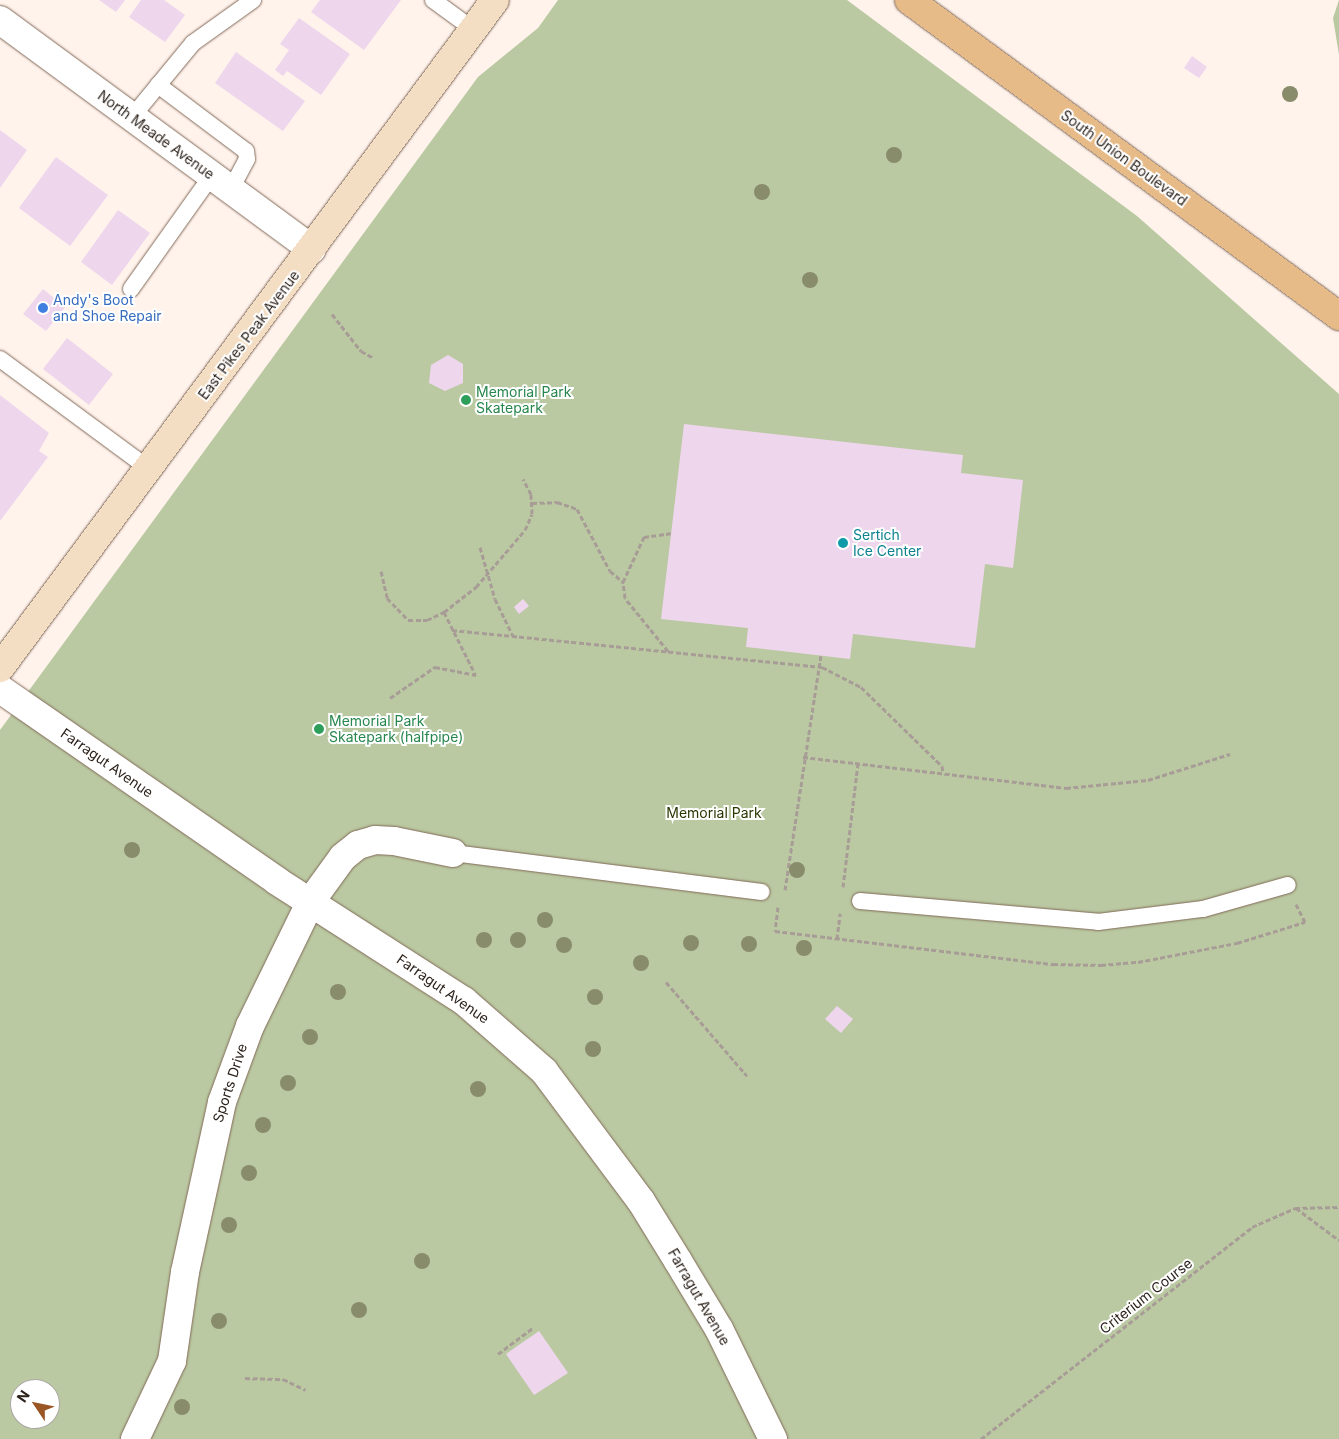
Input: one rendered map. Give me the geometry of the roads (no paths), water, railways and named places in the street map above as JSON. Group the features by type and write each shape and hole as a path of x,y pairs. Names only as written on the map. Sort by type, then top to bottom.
{"main road":[{"name":"East Pikes Peak Avenue","path":"0,668 312,250 495,0"},
{"name":"South Union Boulevard","path":"909,0 1339,316"}],"street":[{"name":"North Meade Avenue","path":"0,20 312,250"},
{"name":"Farragut Avenue","path":"0,689 311,902 464,1002 544,1071 641,1201 674,1254 719,1329 773,1439"},
{"name":"Sports Drive","path":"135,1439 172,1361 185,1272 222,1102 250,1026 311,902 342,857 358,845 375,840 394,841 454,853"}],"lane":[{"path":"132,117 193,43 253,0"},
{"path":"433,0 474,30"},
{"path":"131,289 221,182 247,159 246,151 158,85"},
{"path":"0,359 149,468"},
{"path":"454,853 762,892"},
{"path":"860,901 1098,922 1203,908 1288,885"}],"place":[{"name":"Andy's Boot and Shoe Repair","path":"43,308"},
{"name":"Memorial Park Skatepark","path":"466,400"},
{"name":"Sertich Ice Center","path":"843,543"},
{"name":"Memorial Park Skatepark (halfpipe)","path":"319,729"}],"park label":[{"name":"Memorial Park","path":"714,813"}]}
